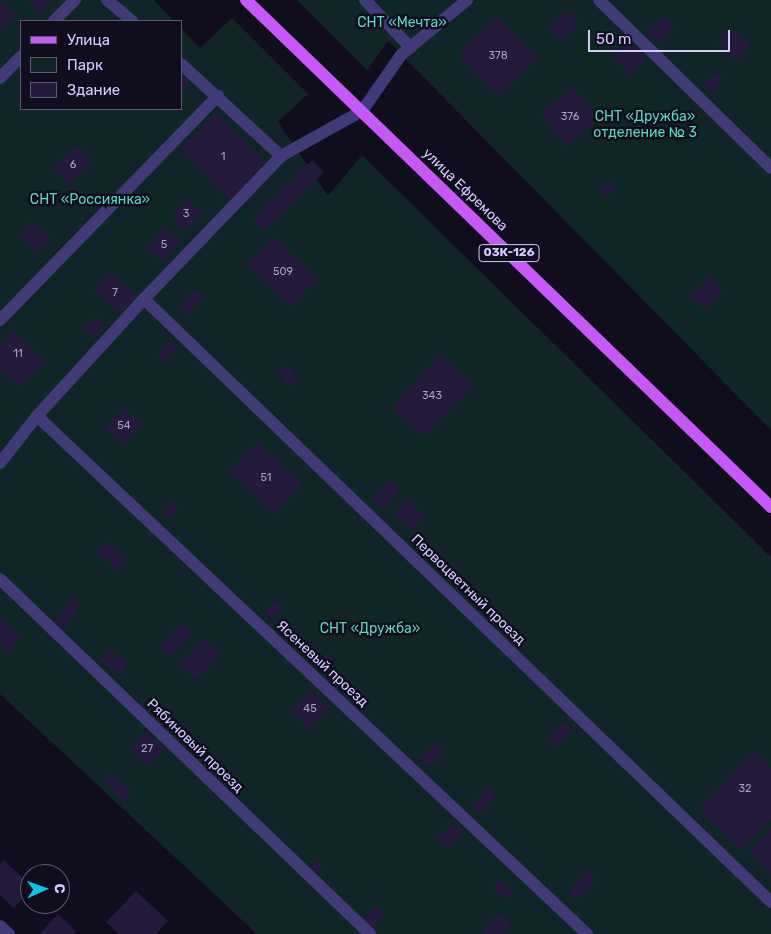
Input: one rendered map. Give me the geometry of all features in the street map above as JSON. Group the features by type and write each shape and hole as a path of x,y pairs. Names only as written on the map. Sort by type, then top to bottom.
{"main road":[{"name":"улица Ефремова","path":"246,0 771,507"}],"street":[{"path":"55,20 75,0"},
{"path":"107,0 131,20"},
{"path":"365,0 411,48"},
{"path":"0,463 37,416 144,299 281,156 362,111 401,55 467,0"},
{"path":"599,0 771,168"},
{"path":"0,78 20,57"},
{"path":"182,65 281,156"},
{"path":"0,320 218,96"},
{"name":"Первоцветный проезд","path":"144,299 771,902"},
{"name":"Ясеневый проезд","path":"37,416 586,934"},
{"name":"Рябиновый проезд","path":"0,579 370,934"},
{"path":"0,926 8,934"}],"green space":[{"name":"СНТ «Дружба»","path":"0,0 154,0 173,20 20,20 20,110 182,110 182,29 200,48 232,18 308,94 278,122 328,196 362,155 771,557 771,934 257,934 0,694"},
{"name":"СНТ «Дружба» отделение № 3","path":"297,0 771,0 771,430 388,41 367,70"}],"building":[{"path":"26,0 50,0 51,1 40,13"},
{"path":"0,1 15,15 0,31"},
{"path":"567,10 580,23 561,40 549,27"},
{"path":"663,16 674,27 658,43 647,33"},
{"path":"497,17 537,58 498,96 458,54"},
{"path":"731,27 751,45 737,60 717,42"},
{"path":"629,42 646,59 630,75 613,58"},
{"path":"715,72 723,79 712,93 703,85"},
{"path":"182,75 190,81 182,89"},
{"path":"573,87 599,118 567,146 540,115"},
{"path":"216,113 267,164 230,200 180,149"},
{"path":"76,145 92,161 70,185 54,169"},
{"path":"312,160 324,172 264,231 252,219"},
{"path":"610,180 617,187 605,197 599,189"},
{"path":"188,199 202,213 186,230 171,216"},
{"path":"32,222 50,238 37,252 20,235"},
{"path":"165,228 181,242 163,261 147,247"},
{"path":"274,237 318,279 291,307 247,265"},
{"path":"110,272 136,296 120,314 94,289"},
{"path":"710,277 724,292 704,310 690,295"},
{"path":"194,290 203,297 188,316 179,309"},
{"path":"96,317 106,327 95,338 85,328"},
{"path":"13,331 45,362 20,388 0,370 0,345"},
{"path":"170,341 177,349 165,361 158,353"},
{"path":"441,355 473,385 423,437 392,407"},
{"path":"287,365 298,379 289,386 278,373"},
{"path":"125,408 142,424 123,444 106,428"},
{"path":"258,442 302,485 273,514 230,471"},
{"path":"390,480 400,490 383,508 372,499"},
{"path":"407,499 425,516 411,530 393,513"},
{"path":"173,502 179,508 169,518 163,512"},
{"path":"106,540 127,560 117,570 96,551"},
{"path":"74,598 80,607 63,629 54,622"},
{"path":"274,600 283,608 272,619 264,612"},
{"path":"2,618 21,636 7,652 0,645 0,621"},
{"path":"182,623 192,633 169,657 159,647"},
{"path":"203,639 220,654 196,680 180,665"},
{"path":"111,649 128,665 119,676 101,660"},
{"path":"327,652 333,659 325,667 319,661"},
{"path":"311,690 329,709 309,729 291,710"},
{"path":"564,722 572,730 557,746 549,738"},
{"path":"146,732 164,749 148,765 131,748"},
{"path":"435,743 444,751 430,767 420,758"},
{"path":"754,751 771,768 771,820 742,850 699,810"},
{"path":"111,773 132,793 124,802 103,782"},
{"path":"487,788 496,796 479,814 471,806"},
{"path":"453,823 463,832 448,848 438,838"},
{"path":"771,829 771,874 749,853"},
{"path":"317,859 324,865 314,875 308,869"},
{"path":"4,860 20,875 20,902 14,908 0,895 0,865"},
{"path":"586,871 596,879 577,900 568,892"},
{"path":"499,880 513,893 506,900 492,887"},
{"path":"136,891 168,921 156,934 119,934 106,922"},
{"path":"376,905 385,913 371,928 362,920"},
{"path":"499,913 512,925 503,934 485,934 482,931"},
{"path":"58,914 76,931 73,934 39,934"}],"park label":[{"name":"СНТ «Мечта»","path":"402,23"},
{"name":"СНТ «Россиянка»","path":"90,200"}]}
